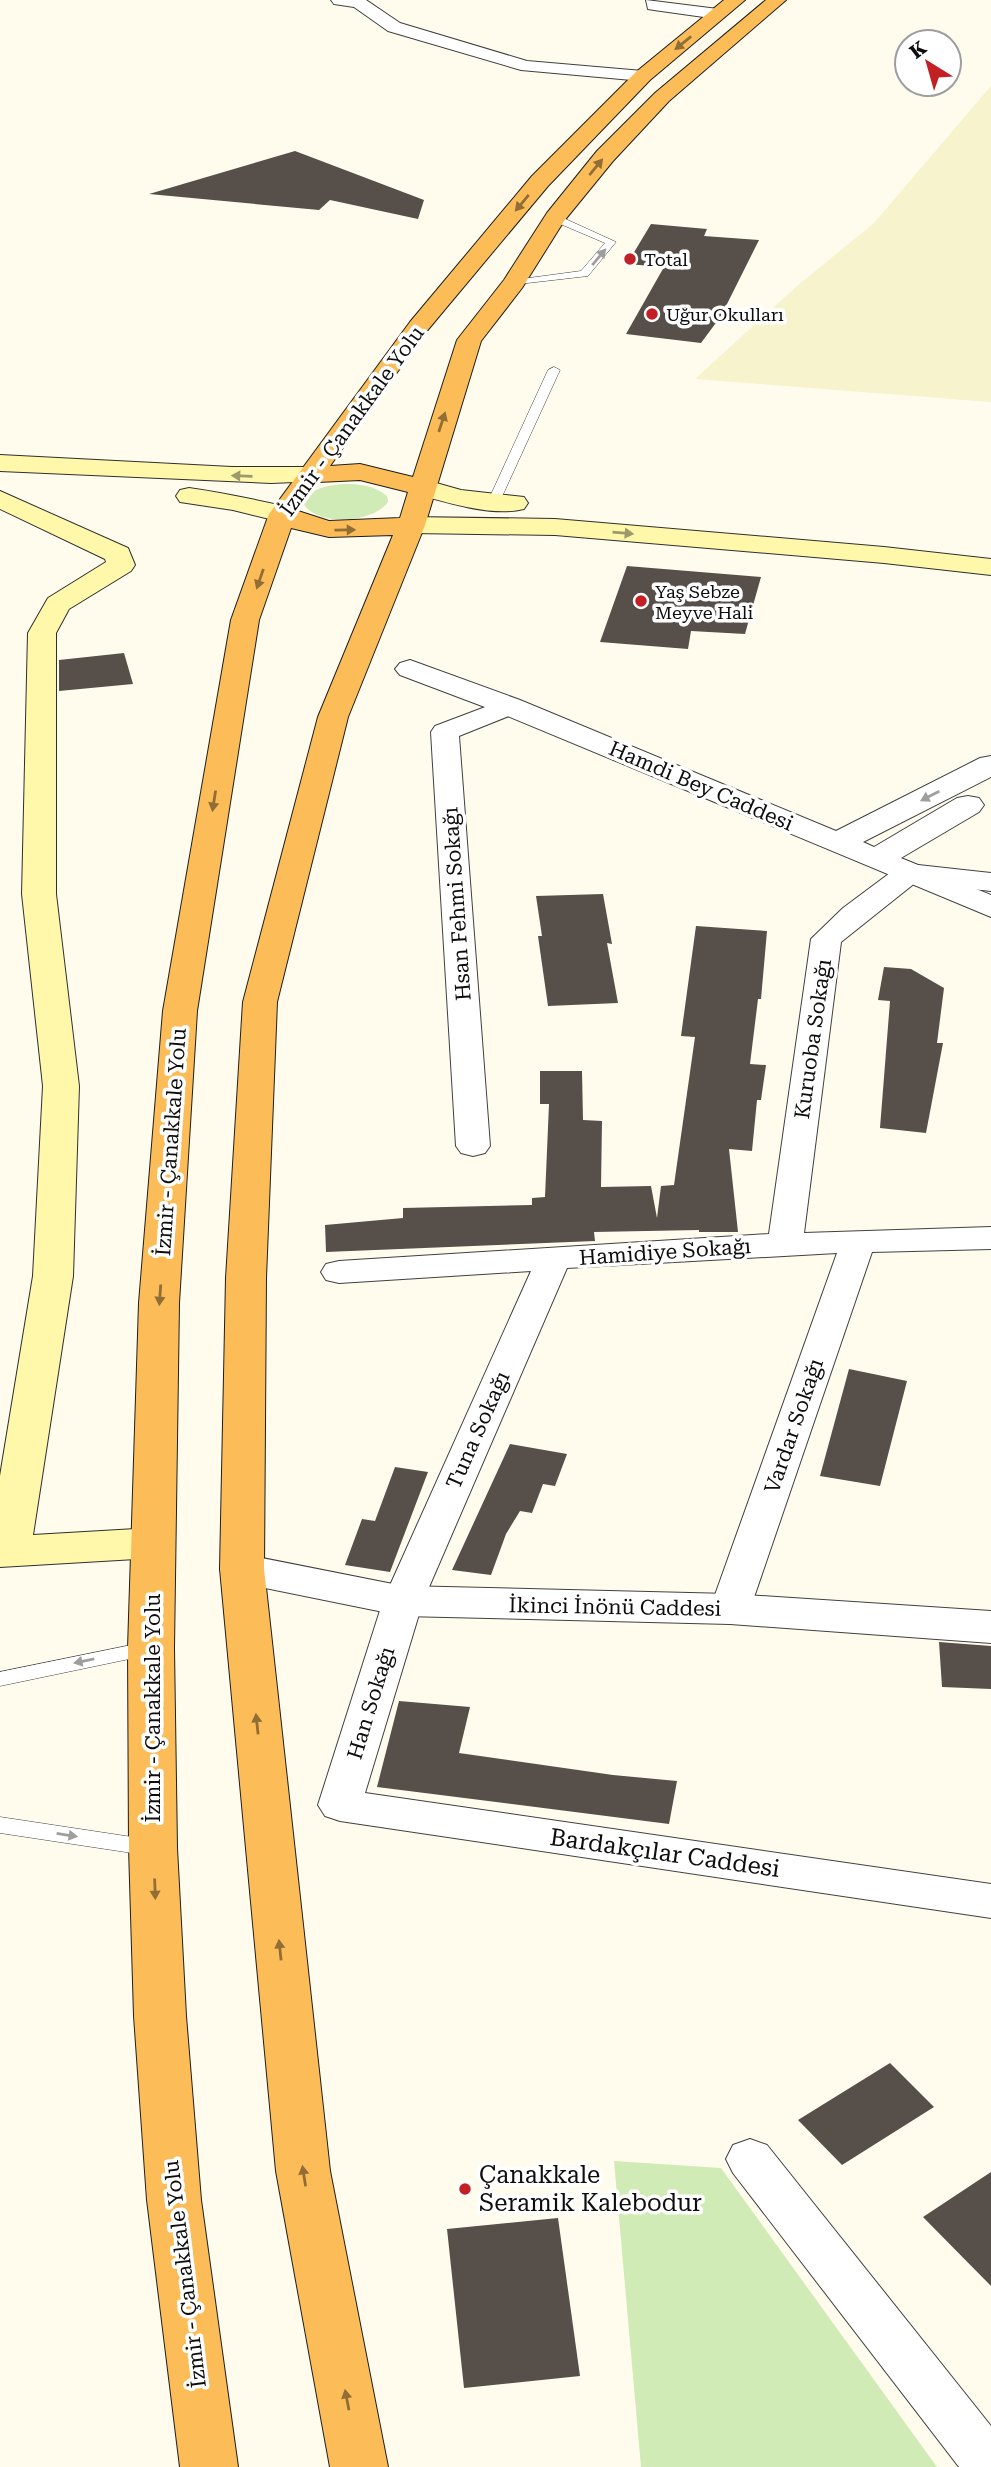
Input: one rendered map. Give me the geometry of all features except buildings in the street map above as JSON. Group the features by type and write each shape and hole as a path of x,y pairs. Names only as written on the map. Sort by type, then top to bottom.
{"highway":[{"name":"İzmir - Çanakkale Yolu","path":"209,2467 174,2200 160,2016 153,1848 153,1543 159,1303 180,1011 245,620 282,514 427,317 540,181 643,76 736,0"},
{"path":"359,2467 303,2171 242,1570 246,1278 260,1002 333,718 410,521 469,340 514,283 555,218 605,156 662,97 777,0"},
{"path":"310,475 360,472 410,521"},
{"path":"282,514 295,522 332,530 410,521"}],"main road":[{"path":"0,465 57,464 244,477 310,475"},
{"path":"0,465 46,476 233,502 282,514"},
{"path":"0,484 21,477 46,476"},
{"path":"410,521 459,498 991,548"},
{"path":"0,499 118,554 121,565 58,604 42,633 39,894 61,1086 53,1276 5,1552 153,1543"},
{"path":"410,521 452,538 555,527 884,555 991,567"}],"street":[{"path":"340,0 359,3 394,27 488,56 527,65 643,76"},
{"path":"655,0 654,5 718,15"},
{"name":"Hamdi Bey Caddesi","path":"410,669 509,706 991,907"},
{"name":"Hsan Fehmi Sokağı","path":"473,1146 445,732 509,706"},
{"path":"837,843 991,765"},
{"path":"876,859 921,830 991,793"},
{"path":"909,873 991,882"},
{"name":"Kuruoba Sokağı","path":"786,1244 827,939 909,873"},
{"name":"Hamidiye Sokağı","path":"339,1272 786,1244 991,1238"},
{"name":"Vardar Sokağı","path":"730,1609 858,1243"},
{"name":"Tuna Sokağı","path":"403,1601 553,1260"},
{"name":"İkinci İnönü Caddesi","path":"242,1570 403,1601 730,1609 991,1627"},
{"name":"Han Sokağı","path":"340,1805 403,1601"},
{"name":"Bardakçılar Caddesi","path":"340,1805 991,1901"},
{"path":"750,2160 991,2467"}],"lane":[{"path":"514,283 584,274 611,242 555,218"},
{"path":"494,501 554,370"},
{"path":"0,1679 151,1648"},
{"path":"0,1825 153,1848"}],"shaded area":[{"path":"991,86 991,402 695,379 797,286 874,223"}],"green space":[{"path":"343,484 377,489 387,496 388,502 371,514 345,519 320,516 310,511 303,503 316,490"},
{"path":"614,2161 721,2168 937,2467 641,2467"}],"place":[{"name":"Total","path":"630,259"},
{"name":"Uğur Okulları","path":"652,314"},
{"name":"Yaş Sebze Meyve Hali","path":"641,601"},
{"name":"Çanakkale Seramik Kalebodur","path":"465,2189"}]}
